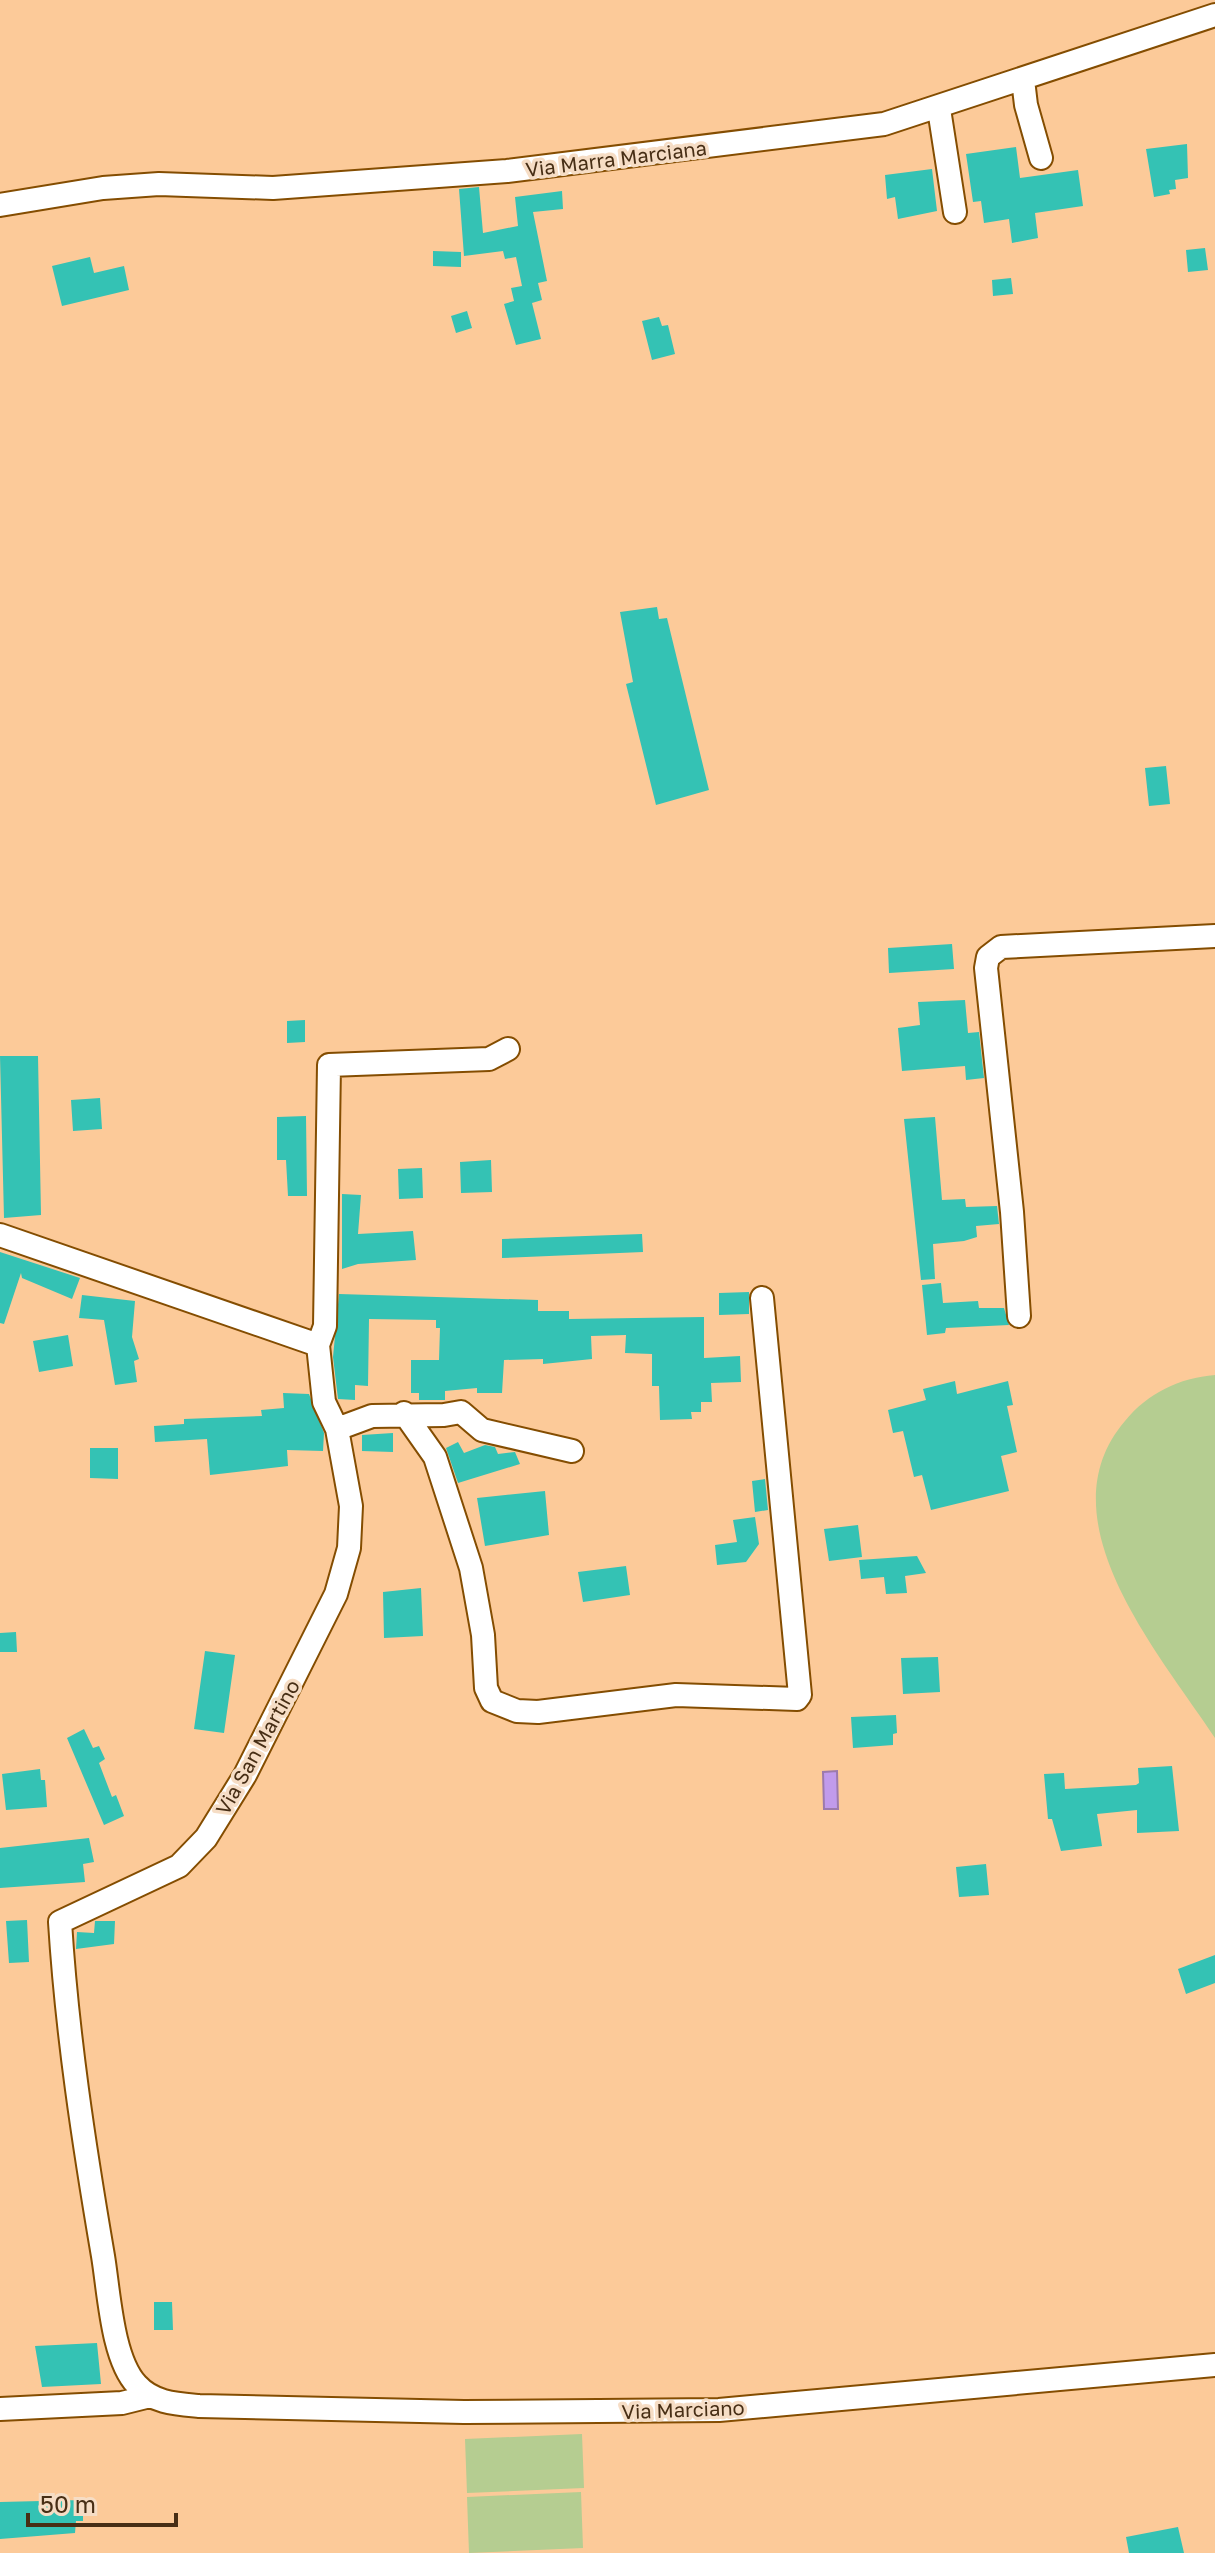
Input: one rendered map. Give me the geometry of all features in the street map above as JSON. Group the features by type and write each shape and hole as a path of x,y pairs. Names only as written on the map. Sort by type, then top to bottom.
{"street":[{"name":"Via Marra Marciana","path":"0,205 103,188 159,184 273,188 507,171 884,124 939,109 1215,15"},
{"path":"1023,80 1026,105 1041,158"},
{"path":"939,109 955,212"},
{"path":"1019,1316 986,968 988,957 1001,947 1215,936"},
{"name":"Via San Martino","path":"150,2396 127,2371 116,2334 65,2000 60,1922 179,1866 206,1838 245,1775 336,1594 349,1548 351,1506 337,1429 324,1402 318,1345 325,1326 329,1065 489,1059 508,1049"},
{"path":"0,1235 318,1345"},
{"path":"404,1413 435,1457 471,1568 483,1635 486,1688 492,1701 517,1711 538,1712 676,1695 797,1699 800,1695 782,1482 762,1298"},
{"path":"337,1429 372,1416 461,1412 482,1430 572,1451"},
{"name":"Via Marciano","path":"150,2396 168,2403 199,2406 347,2410 719,2410 1215,2365"},
{"path":"0,2409 122,2403 150,2396"}],"green space":[{"path":"1215,1375 1215,1738 1140,1627 1118,1585 1102,1542 1096,1500 1102,1459 1134,1411 1154,1395 1177,1383"},
{"path":"582,2434 584,2488 467,2493 465,2439"},
{"path":"581,2492 583,2548 469,2553 467,2497"}],"shaded area":[{"path":"837,1771 838,1809 824,1809 823,1772"}],"building":[{"path":"1187,144 1188,178 1175,180 1176,189 1169,190 1170,194 1154,197 1146,149"},
{"path":"1016,147 1020,178 1078,170 1083,206 1035,213 1038,238 1012,243 1009,219 984,223 981,201 973,202 966,154"},
{"path":"932,169 937,211 898,219 895,197 887,199 885,175"},
{"path":"479,187 483,233 518,226 515,197 562,191 563,209 533,212 547,281 538,283 542,300 532,303 541,339 516,345 504,304 514,301 511,288 522,286 516,257 505,259 503,251 464,256 459,189"},
{"path":"1205,248 1208,270 1188,272 1186,250"},
{"path":"433,251 461,252 461,267 433,266"},
{"path":"90,257 94,273 124,266 129,290 62,306 52,266"},
{"path":"1011,278 1013,294 993,296 992,280"},
{"path":"467,311 472,328 456,333 451,316"},
{"path":"659,317 662,326 668,325 675,354 652,360 642,321"},
{"path":"657,607 659,619 667,618 709,790 656,805 626,684 633,682 620,612"},
{"path":"1166,766 1170,804 1149,806 1145,768"},
{"path":"952,944 954,969 889,973 888,948"},
{"path":"965,1000 968,1033 979,1032 984,1078 966,1080 965,1066 902,1071 898,1028 920,1025 918,1002"},
{"path":"305,1020 305,1042 287,1043 287,1021"},
{"path":"0,1056 38,1056 41,1215 4,1218"},
{"path":"100,1098 102,1129 73,1131 71,1100"},
{"path":"306,1116 307,1196 288,1196 286,1160 277,1160 277,1117"},
{"path":"935,1117 942,1200 965,1199 966,1207 997,1206 999,1224 976,1226 977,1237 964,1241 933,1244 935,1279 921,1280 904,1119"},
{"path":"491,1160 492,1192 461,1193 460,1162"},
{"path":"422,1168 423,1198 399,1199 398,1169"},
{"path":"342,1194 361,1195 358,1234 413,1231 416,1260 358,1264 342,1269"},
{"path":"642,1234 643,1252 502,1258 502,1239"},
{"path":"0,1252 80,1278 72,1299 22,1278 21,1273 4,1324 0,1323"},
{"path":"941,1283 943,1303 978,1301 979,1308 1004,1308 1009,1325 946,1328 945,1333 927,1335 922,1285"},
{"path":"749,1292 749,1314 719,1315 719,1293"},
{"path":"339,1294 538,1300 538,1311 569,1311 569,1319 704,1317 704,1358 740,1356 741,1382 711,1383 712,1402 701,1402 701,1412 691,1412 692,1419 660,1420 659,1386 652,1386 652,1354 625,1353 626,1335 591,1336 592,1359 543,1364 543,1359 504,1360 502,1393 477,1393 477,1388 445,1391 445,1400 419,1400 419,1393 411,1393 411,1360 439,1360 440,1328 436,1328 436,1320 369,1319 368,1386 355,1385 355,1400 338,1399 333,1357"},
{"path":"82,1295 135,1301 132,1337 139,1359 134,1361 137,1382 115,1385 104,1320 79,1318"},
{"path":"68,1335 73,1366 39,1372 33,1341"},
{"path":"955,1381 957,1394 1008,1381 1013,1405 1007,1406 1017,1452 1001,1456 1009,1491 931,1510 922,1475 914,1477 903,1431 893,1433 888,1410 926,1400 923,1389"},
{"path":"283,1393 309,1394 324,1433 323,1451 287,1450 288,1466 210,1475 207,1439 155,1442 154,1426 184,1424 184,1419 262,1416 261,1410 284,1408"},
{"path":"393,1433 393,1452 362,1451 362,1435"},
{"path":"458,1442 464,1453 485,1445 495,1447 498,1454 515,1452 520,1464 458,1483 446,1448"},
{"path":"90,1448 118,1448 118,1479 90,1478"},
{"path":"765,1479 768,1510 755,1512 752,1481"},
{"path":"545,1491 549,1535 485,1546 477,1498"},
{"path":"755,1517 759,1544 746,1562 717,1565 715,1545 737,1542 733,1520"},
{"path":"858,1525 862,1557 829,1561 824,1529"},
{"path":"917,1556 926,1573 905,1576 907,1593 886,1594 884,1577 861,1579 859,1560"},
{"path":"626,1566 630,1595 583,1602 578,1572"},
{"path":"421,1588 423,1636 384,1638 383,1592"},
{"path":"16,1632 17,1652 0,1652 0,1633"},
{"path":"205,1651 235,1655 224,1733 194,1729"},
{"path":"938,1657 940,1692 903,1694 901,1658"},
{"path":"896,1715 897,1733 893,1734 893,1745 853,1748 851,1717"},
{"path":"84,1729 93,1748 99,1746 105,1759 99,1763 112,1797 116,1795 124,1816 104,1825 67,1738"},
{"path":"1172,1766 1179,1831 1137,1833 1137,1810 1097,1814 1102,1846 1061,1851 1052,1819 1048,1819 1044,1774 1064,1773 1065,1789 1136,1785 1139,1783 1138,1768"},
{"path":"40,1769 41,1780 45,1780 47,1807 6,1810 2,1774"},
{"path":"89,1838 94,1862 83,1864 85,1882 0,1888 0,1848"},
{"path":"986,1864 989,1895 959,1897 956,1867"},
{"path":"27,1920 29,1962 9,1963 6,1921"},
{"path":"95,1921 115,1921 114,1944 76,1949 77,1932 94,1933"},
{"path":"1215,1955 1215,1983 1186,1994 1178,1969"},
{"path":"154,2302 172,2302 173,2330 154,2330"},
{"path":"97,2343 101,2384 42,2387 35,2346"},
{"path":"83,2500 83,2521 76,2521 75,2533 0,2539 0,2502"},
{"path":"1178,2527 1184,2553 1129,2553 1126,2537"}]}
